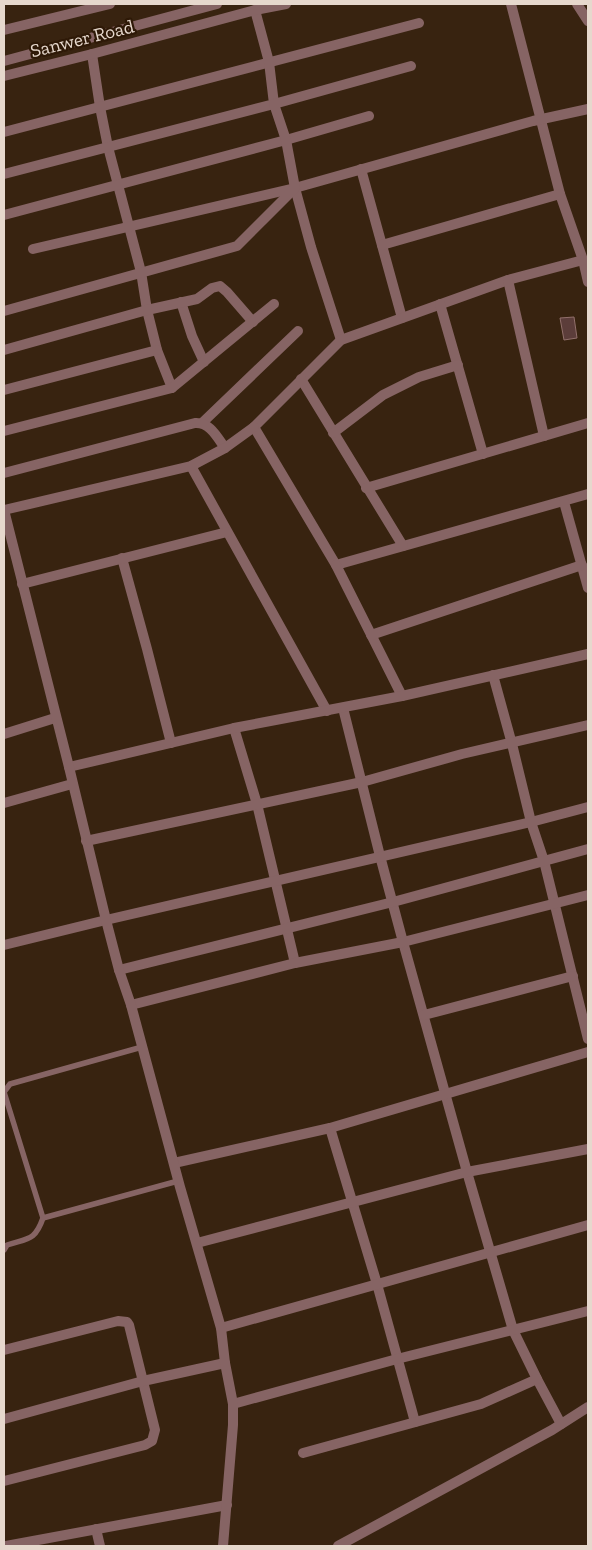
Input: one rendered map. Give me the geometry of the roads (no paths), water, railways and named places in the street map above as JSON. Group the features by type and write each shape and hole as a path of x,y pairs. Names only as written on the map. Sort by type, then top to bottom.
{"street":[{"path":"4,30 110,4"},
{"name":"Sanwer Road","path":"4,61 217,4"},
{"name":"Sanwer Road","path":"4,76 255,10 286,4"},
{"path":"511,4 560,194 583,260 588,282"},
{"path":"577,4 588,21"},
{"path":"255,10 269,62 274,104 286,140 295,188 341,340"},
{"path":"4,132 418,23"},
{"path":"92,54 108,147 141,272 147,310 158,350 172,388"},
{"path":"4,174 412,66"},
{"path":"33,249 295,188 588,108"},
{"path":"4,215 369,116"},
{"path":"361,169 402,318"},
{"path":"4,311 237,246 295,188"},
{"path":"382,246 560,194"},
{"path":"221,1546 233,1424 233,1404 225,1363 221,1328 178,1181 131,1005 119,970 4,510 191,466 225,448 254,426 341,340 508,280 583,260"},
{"path":"508,280 544,436"},
{"path":"4,350 147,310 197,299 212,288 220,286 252,322"},
{"path":"181,302 192,336 204,362"},
{"path":"4,431 172,388 274,304"},
{"path":"440,304 483,454"},
{"path":"4,473 172,429 202,423 298,331"},
{"path":"4,390 158,350"},
{"path":"333,433 382,395 418,377 458,365"},
{"path":"301,379 403,546"},
{"path":"366,488 588,422"},
{"path":"202,423 208,426 225,448"},
{"path":"254,426 336,564 402,696"},
{"path":"191,466 327,711"},
{"path":"336,564 588,494"},
{"path":"564,502 588,588"},
{"path":"22,584 227,532"},
{"path":"122,558 171,743"},
{"path":"371,635 582,565"},
{"path":"69,767 234,728 402,696 588,654"},
{"path":"492,675 544,861 588,1039"},
{"path":"343,708 403,942 490,1252 514,1330 561,1424"},
{"path":"4,734 56,718"},
{"path":"86,841 362,782 462,754 588,725"},
{"path":"234,728 257,804 295,962"},
{"path":"4,803 72,784"},
{"path":"4,945 532,822 588,806"},
{"path":"119,970 287,930 588,849"},
{"path":"131,1005 295,962 403,942 588,896"},
{"path":"424,1015 573,976"},
{"path":"174,1163 330,1128 588,1052"},
{"path":"330,1128 377,1284 415,1422"},
{"path":"197,1243 467,1172 588,1149"},
{"path":"221,1328 588,1225"},
{"path":"233,1404 397,1359 588,1311"},
{"path":"4,1350 123,1320 127,1322 155,1430 152,1441 145,1445 4,1481"},
{"path":"4,1419 143,1381 225,1363"},
{"path":"302,1453 481,1404 537,1379"},
{"path":"338,1546 587,1410"},
{"path":"6,1546 226,1505"},
{"path":"96,1530 100,1546"}],"lane":[{"path":"4,1250 7,1245 34,1236 40,1229 43,1218 4,1092 10,1084 142,1047"},
{"path":"43,1218 178,1181"}]}
